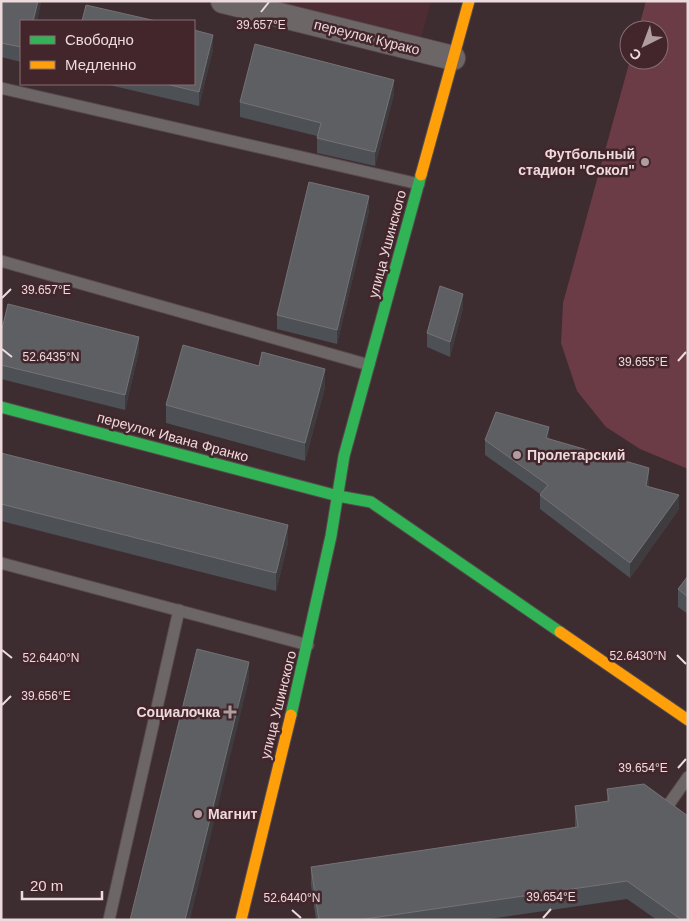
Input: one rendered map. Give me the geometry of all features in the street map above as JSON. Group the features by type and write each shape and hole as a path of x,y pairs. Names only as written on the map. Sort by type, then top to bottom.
{"street":[{"name":"переулок Курако","path":"223,1 453,58"},
{"name":"улица Ушинского","path":"241,920 308,645 338,496 344,456 469,1"},
{"name":"переулок Ивана Франко","path":"1,407 338,496"},
{"path":"338,496 371,502 688,720"}],"lane":[{"path":"1,88 419,184"},
{"path":"1,261 370,365"},
{"path":"1,563 308,645"},
{"path":"109,920 179,610"},
{"path":"667,807 688,777"}],"shaded area":[{"path":"268,1 431,1 420,43"},
{"name":"Футбольный стадион \"Сокол\"","path":"646,1 688,1 688,469 640,449 606,427 577,391 561,343 563,303 627,70 669,70 669,20 641,20"}],"building":[{"path":"1,1 38,1 33,20 20,20 20,47 1,43"},
{"path":"86,5 152,20 82,20"},
{"path":"195,30 213,35 199,92 170,85 195,85"},
{"path":"255,44 394,80 375,152 317,138 321,123 240,102"},
{"path":"309,182 369,196 337,330 277,315"},
{"path":"440,286 463,294 450,342 427,333"},
{"path":"8,304 139,337 125,395 1,365 1,333"},
{"path":"183,345 259,366 262,352 325,369 305,443 166,405"},
{"path":"496,412 549,427 546,438 649,468 646,486 679,495 630,563 540,495 548,485 485,440"},
{"path":"1,453 288,525 276,573 1,504"},
{"path":"688,576 688,597 678,589"},
{"path":"197,649 249,662 185,920 130,920"},
{"path":"644,784 688,816 688,920 682,920 627,881 358,920 319,920 311,867 578,827 575,806 609,801 607,789"}],"traffic: fast":[{"path":"291,715 331,536 344,456 421,175"},
{"path":"1,407 338,496 371,502 560,632"}],"traffic: slow":[{"path":"421,175 469,1"},
{"path":"560,632 688,720"},
{"path":"241,920 291,715"}],"place":[{"name":"Футбольный стадион \"Сокол\"","path":"645,162"},
{"name":"Пролетарский","path":"517,455"},
{"name":"Социалочка","path":"230,712"},
{"name":"Магнит","path":"198,814"}]}
